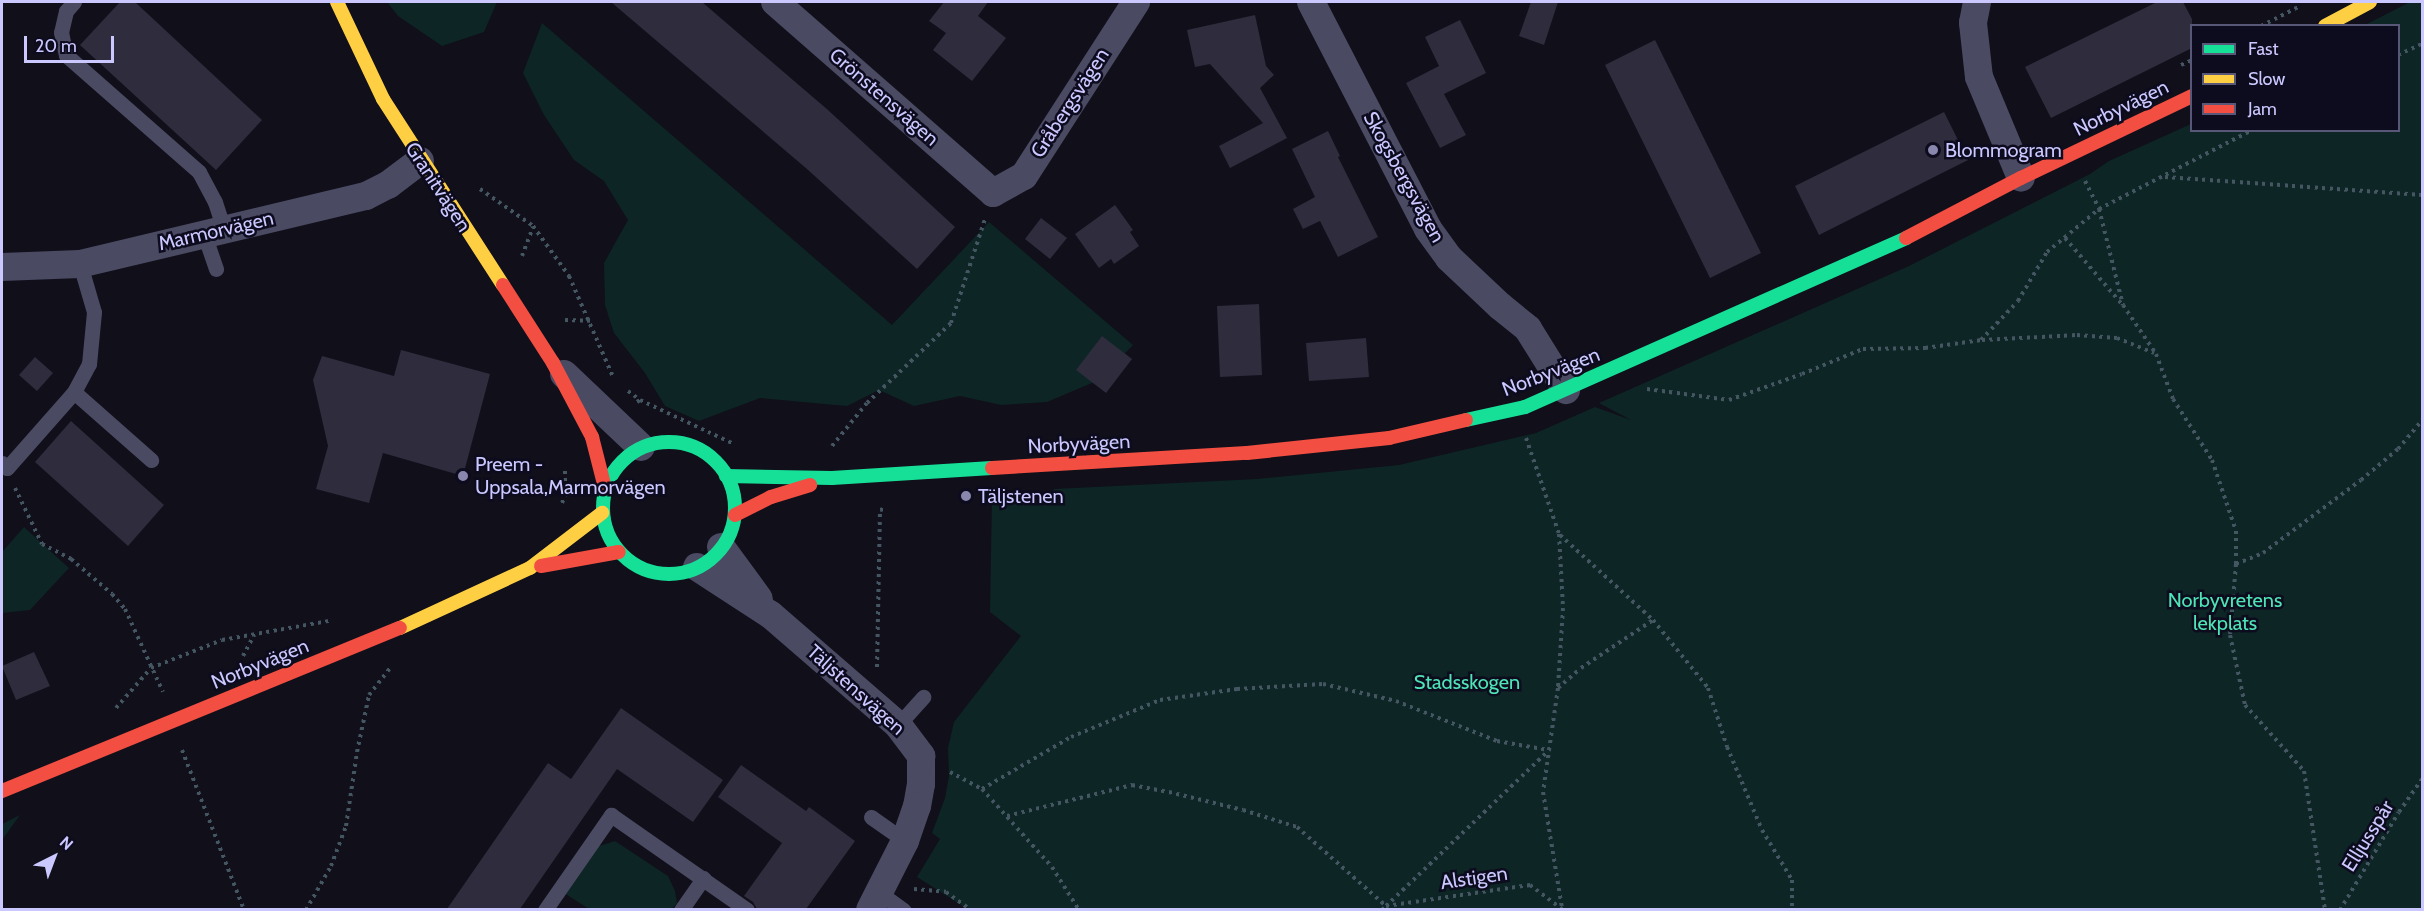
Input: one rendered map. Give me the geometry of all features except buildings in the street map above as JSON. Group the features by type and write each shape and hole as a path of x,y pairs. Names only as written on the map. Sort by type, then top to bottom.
{"street":[{"name":"Granitvägen","path":"337,2 383,99 420,161 553,363 602,430 641,447"},
{"name":"Grönstensvägen","path":"775,2 993,193"},
{"name":"Gråbergsvägen","path":"993,193 1024,176 1136,2"},
{"name":"Skogsbergsvägen","path":"1311,2 1428,229 1449,258 1527,329 1566,390"},
{"path":"1977,2 1972,23 1979,77 2021,178"},
{"path":"2329,24 2370,2"},
{"name":"Norbyvägen","path":"726,476 832,478 1247,453 1389,438 1525,407 1894,244 2021,178 2190,97"},
{"name":"Marmorvägen","path":"2,267 80,264 366,196 388,185 420,161"},
{"path":"602,430 605,488 602,513 606,535 619,552 639,568 663,574 687,572 711,560 730,536 735,515 734,492 721,466 705,452 685,443 663,441 641,447 620,462 605,488"},
{"name":"Norbyvägen","path":"735,515 771,497 832,478"},
{"name":"Norbyvägen","path":"2,791 412,624 530,568 602,513"},
{"name":"Täljstensvägen","path":"722,547 741,577 771,615"},
{"name":"Norbyvägen","path":"530,568 597,554 619,552"},
{"name":"Täljstensvägen","path":"697,567 771,615 898,725 921,756"},
{"path":"886,903 917,806 921,784 921,756"}],"lane":[{"path":"74,2 66,11 61,32 66,55 199,172 215,202 216,269"},
{"path":"4,466 74,392 89,364 94,312 80,264"},
{"path":"74,392 151,460"},
{"path":"898,725 923,698"},
{"path":"545,909 611,814 747,909"},
{"path":"871,817 905,841"},
{"path":"681,909 703,878"}],"path":[{"path":"2265,24 2309,2"},
{"path":"2400,54 2422,44"},
{"path":"2171,70 2190,61"},
{"path":"1982,340 2018,301 2047,252 2099,209 2248,132"},
{"path":"2071,154 2099,209 2123,305"},
{"path":"2164,177 2422,195"},
{"path":"475,186 533,226 569,276 590,321 605,363 615,381"},
{"path":"831,446 867,403 951,323 993,193"},
{"path":"521,259 533,226"},
{"path":"2065,238 2123,305 2156,354 2173,399 2212,460 2236,531 2230,635 2245,705 2304,771 2325,909"},
{"path":"565,320 590,321"},
{"path":"1638,388 1729,400 1863,349 1925,348 1982,340 2077,335 2117,338 2156,354"},
{"path":"623,387 640,400 741,447"},
{"path":"560,507 565,496 565,454 602,430 640,400"},
{"path":"1525,407 1526,443 1559,534 1563,608 1558,688 1544,792 1562,909"},
{"path":"2235,564 2263,553 2361,480 2398,449 2422,420"},
{"path":"820,448 843,446"},
{"path":"4,466 42,544 71,559 112,594 125,609 163,691 171,721 244,909"},
{"path":"873,704 877,675 880,510"},
{"path":"1559,534 1653,620 1708,688 1726,747 1762,831 1792,880 1792,909"},
{"path":"114,710 151,668 222,640 334,620"},
{"path":"1558,688 1581,668 1653,620"},
{"path":"243,656 254,634"},
{"path":"306,909 330,866 346,826 357,752 369,695 390,667"},
{"path":"982,789 1071,737 1160,700 1237,689 1323,684 1396,701 1497,741 1549,750"},
{"path":"1007,816 1132,785 1243,810 1297,827 1384,908 1549,750"},
{"path":"921,756 982,789 1052,867 1078,909"},
{"name":"Elljusspår","path":"2340,909 2398,812 2422,779"},
{"name":"Alstigen","path":"1384,908 1530,885 1562,909"},
{"path":"886,903 900,887 946,892 971,909"}],"green space":[{"path":"387,2 497,2 484,32 442,46 398,16"},
{"name":"Stadsskogen","path":"2410,2 2422,2 2422,909 969,910 917,877 940,839 932,833 945,798 949,776 948,748 954,722 1021,636 990,612 992,496 1051,493 1054,489 1257,479 1399,465 1536,433 1595,407 1631,420 1599,403 1909,266 2090,174 2109,161 2190,124 2190,132 2400,132 2400,24 2367,24"},
{"path":"542,23 892,325 989,222 1133,345 1099,380 1047,402 1001,405 960,396 914,406 879,390 847,406 760,398 699,421 665,406 645,373 614,333 605,305 604,263 628,220 604,181 574,160 544,115 523,73"},
{"path":"24,527 69,568 30,610 2,613 2,552"},
{"path":"20,815 2,840 2,824"},
{"path":"615,841 668,876 675,891 677,903 672,909 589,909 564,893 593,848"}],"traffic: fast":[{"path":"1466,420 1525,407 1906,238"},
{"path":"669,442 694,447 716,461 730,483 735,508 730,533 716,555 694,569 669,574 644,569 622,555 608,533 603,508 608,483 622,461 644,447 669,442"},
{"path":"726,476 832,478 992,468"}],"traffic: slow":[{"path":"337,2 383,99 503,285"},
{"path":"2329,24 2370,2"},
{"path":"400,628 530,568 602,513"}],"traffic: jam":[{"path":"1906,238 2021,178 2190,97"},
{"path":"503,285 553,363 592,437 605,488"},
{"path":"992,468 1247,453 1389,438 1466,420"},
{"path":"735,515 771,497 810,485"},
{"path":"541,566 619,552"},
{"path":"2,791 400,628"}],"place":[{"name":"Blommogram","path":"1933,150"},
{"name":"Preem - Uppsala,Marmorvägen","path":"463,476"},
{"name":"Täljstenen","path":"966,496"}],"park label":[{"name":"Norbyvretens lekplats","path":"2225,612"}]}
